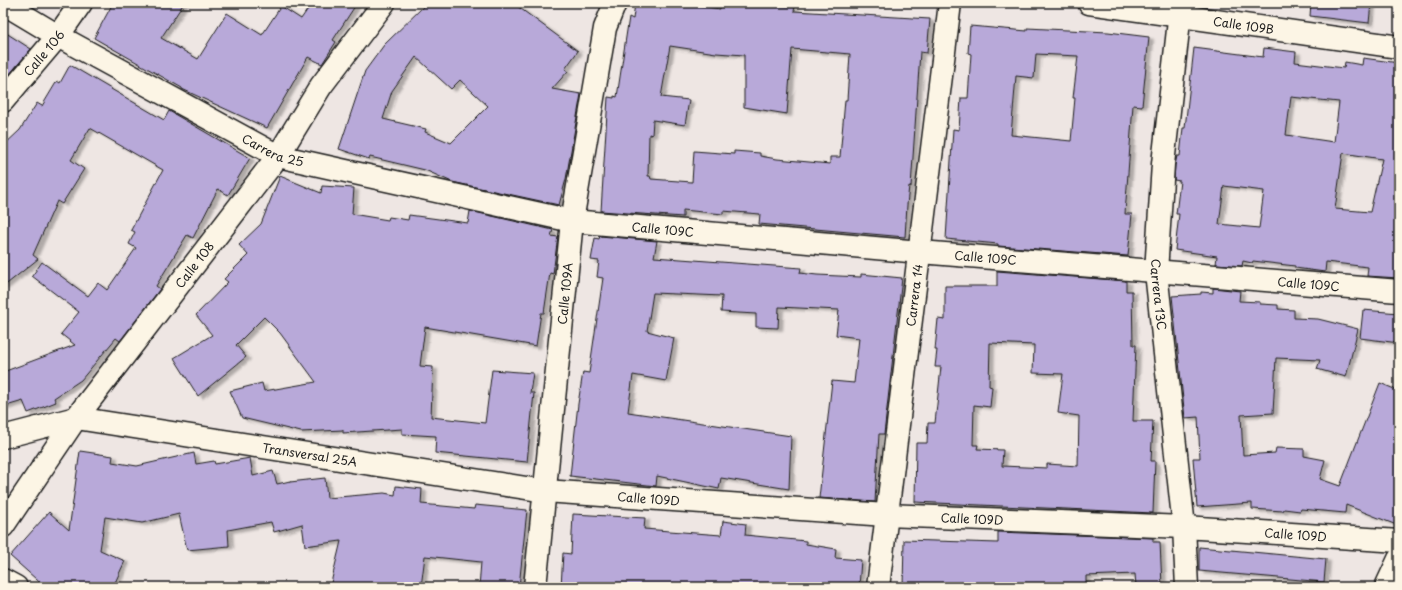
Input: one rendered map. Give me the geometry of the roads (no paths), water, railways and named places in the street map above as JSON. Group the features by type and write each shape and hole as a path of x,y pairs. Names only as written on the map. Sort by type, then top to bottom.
{"street":[{"name":"Carrera 25","path":"3,3 58,36 278,156 572,221"},
{"name":"Calle 106","path":"3,101 58,36 81,3"},
{"name":"Calle 108","path":"3,526 76,418 278,156 321,86 384,3"},
{"name":"Calle 109A","path":"535,587 572,221 605,28 615,3"},
{"name":"Carrera 14","path":"878,587 950,3"},
{"name":"Calle 109B","path":"1089,3 1180,9 1399,47"},
{"name":"Carrera 13C","path":"1180,9 1163,164 1156,272 1184,527 1187,587"},
{"name":"Calle 109C","path":"572,221 1156,272 1399,291"},
{"path":"3,437 76,418"},
{"name":"Transversal 25A","path":"76,418 545,491"},
{"name":"Calle 109D","path":"545,491 886,515 1184,527 1399,541"},
{"path":"1386,587 1399,559"},
{"path":"3,580 16,587"}]}
